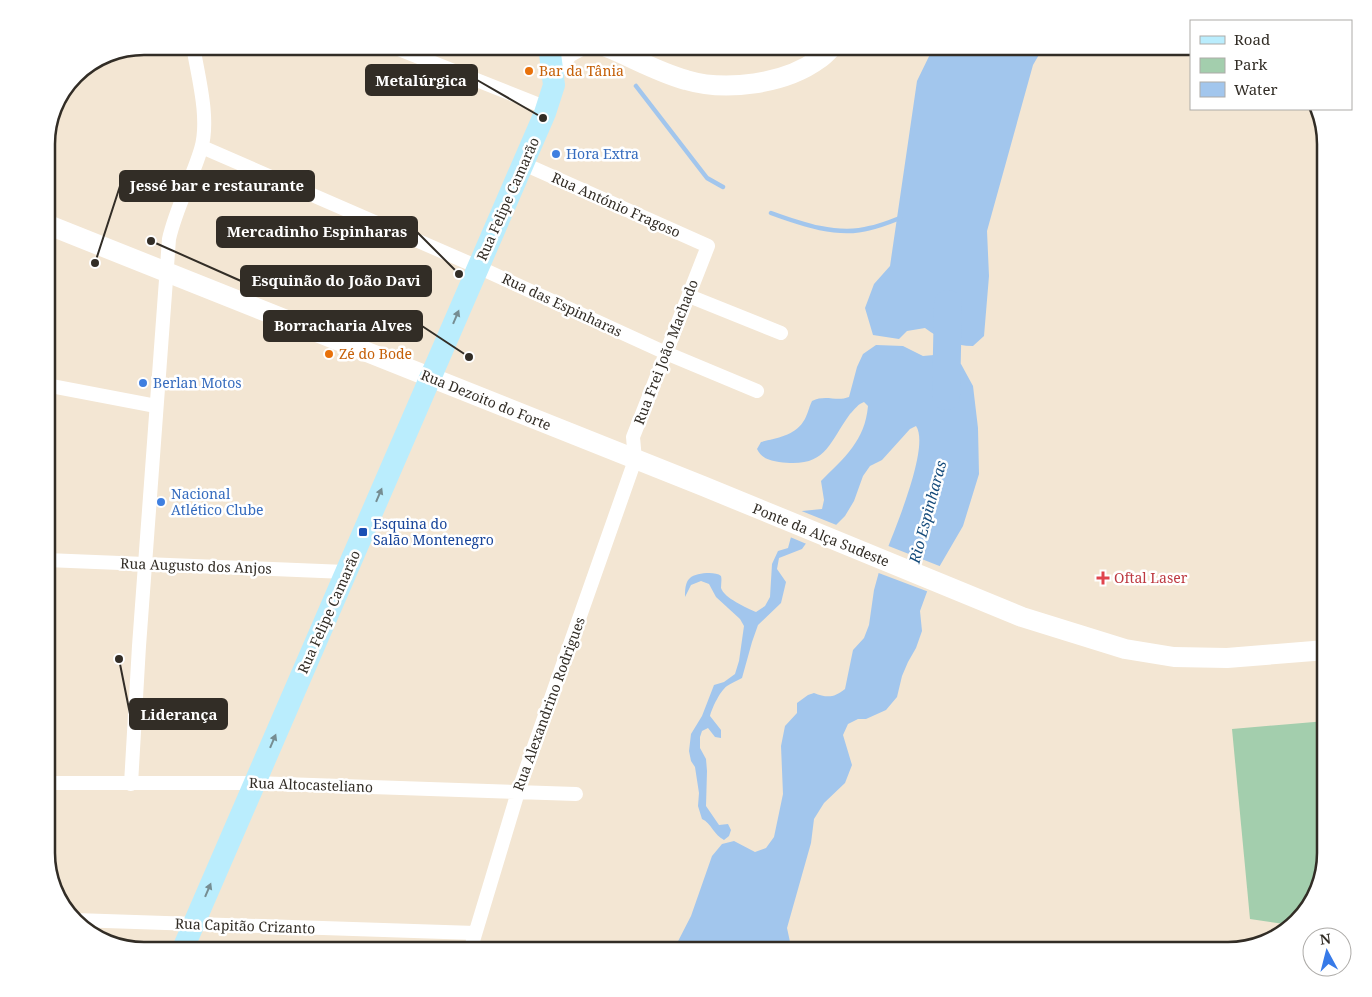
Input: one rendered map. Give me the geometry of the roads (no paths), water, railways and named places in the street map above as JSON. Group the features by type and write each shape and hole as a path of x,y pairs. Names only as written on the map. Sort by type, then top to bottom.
{"main road":[{"name":"Rua Felipe Camarão","path":"186,942 524,164 547,108 554,85 551,55"},
{"path":"553,73 566,55"},
{"path":"624,55 687,80 718,86 754,84 791,74 819,60 824,55"},
{"name":"Rua Dezoito do Forte","path":"55,228 703,486"},
{"name":"Ponte da Alça Sudeste","path":"703,486 1022,617 1125,649 1174,657 1227,658 1317,651"}],"street":[{"path":"131,784 169,239 173,223 202,147 204,119 194,55"},
{"path":"414,55 547,108"},
{"name":"Rua das Espinharas","path":"202,147 478,267 666,353 757,391"},
{"name":"Rua António Fragoso","path":"524,164 708,246"},
{"name":"Rua Frei João Machado","path":"635,460 633,437 708,246"},
{"path":"689,296 781,333"},
{"path":"55,387 156,406"},
{"name":"Rua Alexandrino Rodrigues","path":"472,942 518,792 635,460"},
{"name":"Rua Augusto dos Anjos","path":"55,560 346,572"},
{"name":"Rua Altocasteliano","path":"55,783 254,783 576,794"},
{"name":"Rua Capitão Crizanto","path":"86,920 475,933"}],"water":[{"path":"930,55 1039,55 1033,65 987,231 989,276 984,336 973,346 960,345 948,341 925,328 907,331 899,339 873,335 865,308 874,284 890,266 917,81"},
{"path":"876,345 903,346 923,356 934,355 950,359 961,364 973,386 978,428 979,474 963,526 938,569 887,550 904,505 915,468 919,450 919,436 916,426 910,429 882,460 870,466 863,476 854,501 845,516 832,529 797,516 802,511 822,509 824,500 821,481 858,439 863,429 868,406 864,402 858,405 824,452 807,462 772,461 764,457 757,449 761,442 784,436 799,427 806,417 812,401 822,398 840,399 849,397 857,367 863,354"},
{"path":"794,526 807,542 802,549 779,558 777,569 786,582 781,603 758,625 742,678 724,688 711,713 710,716 721,730 721,738 715,737 708,728 702,731 700,737 700,748 706,759 706,806 719,825 728,824 731,830 729,836 724,840 702,819 698,806 699,793 695,767 691,761 689,751 691,734 702,716 714,685 724,682 735,674 739,661 744,626 740,619 716,597 709,584 701,581 691,585 685,597 687,582 693,576 706,573 718,574 721,576 721,588 726,595 756,612 765,606 770,597 772,564 778,551 788,548"},
{"path":"882,561 932,578 920,611 922,631 902,676 897,697 886,710 866,719 858,719 848,724 843,735 852,765 845,783 824,803 814,819 811,843 787,928 790,942 678,942 691,916 712,856 722,844 734,841 755,852 766,848 774,837 783,794 781,746 785,726 797,713 797,703 808,695 814,693 830,696 845,689 853,650 864,638 869,625 874,590"}],"waterway":[{"path":"636,86 707,178 723,187"},
{"path":"771,213 807,225 845,231 874,227 900,218"},
{"name":"Rio Espinharas","path":"946,396 948,304"}],"place":[{"name":"Bar da Tânia","path":"529,71"},
{"name":"Metalúrgica","path":"543,118"},
{"name":"Hora Extra","path":"556,154"},
{"name":"Esquinão do João Davi","path":"151,241"},
{"name":"Jessé bar e restaurante","path":"95,263"},
{"name":"Mercadinho Espinharas","path":"459,274"},
{"name":"Zé do Bode","path":"329,354"},
{"name":"Borracharia Alves","path":"469,357"},
{"name":"Berlan Motos","path":"143,383"},
{"name":"Nacional Atlético Clube","path":"161,502"},
{"name":"Esquina do Salão Montenegro","path":"363,532"},
{"name":"Oftal Laser","path":"1103,578"},
{"name":"Liderança","path":"119,659"}]}
